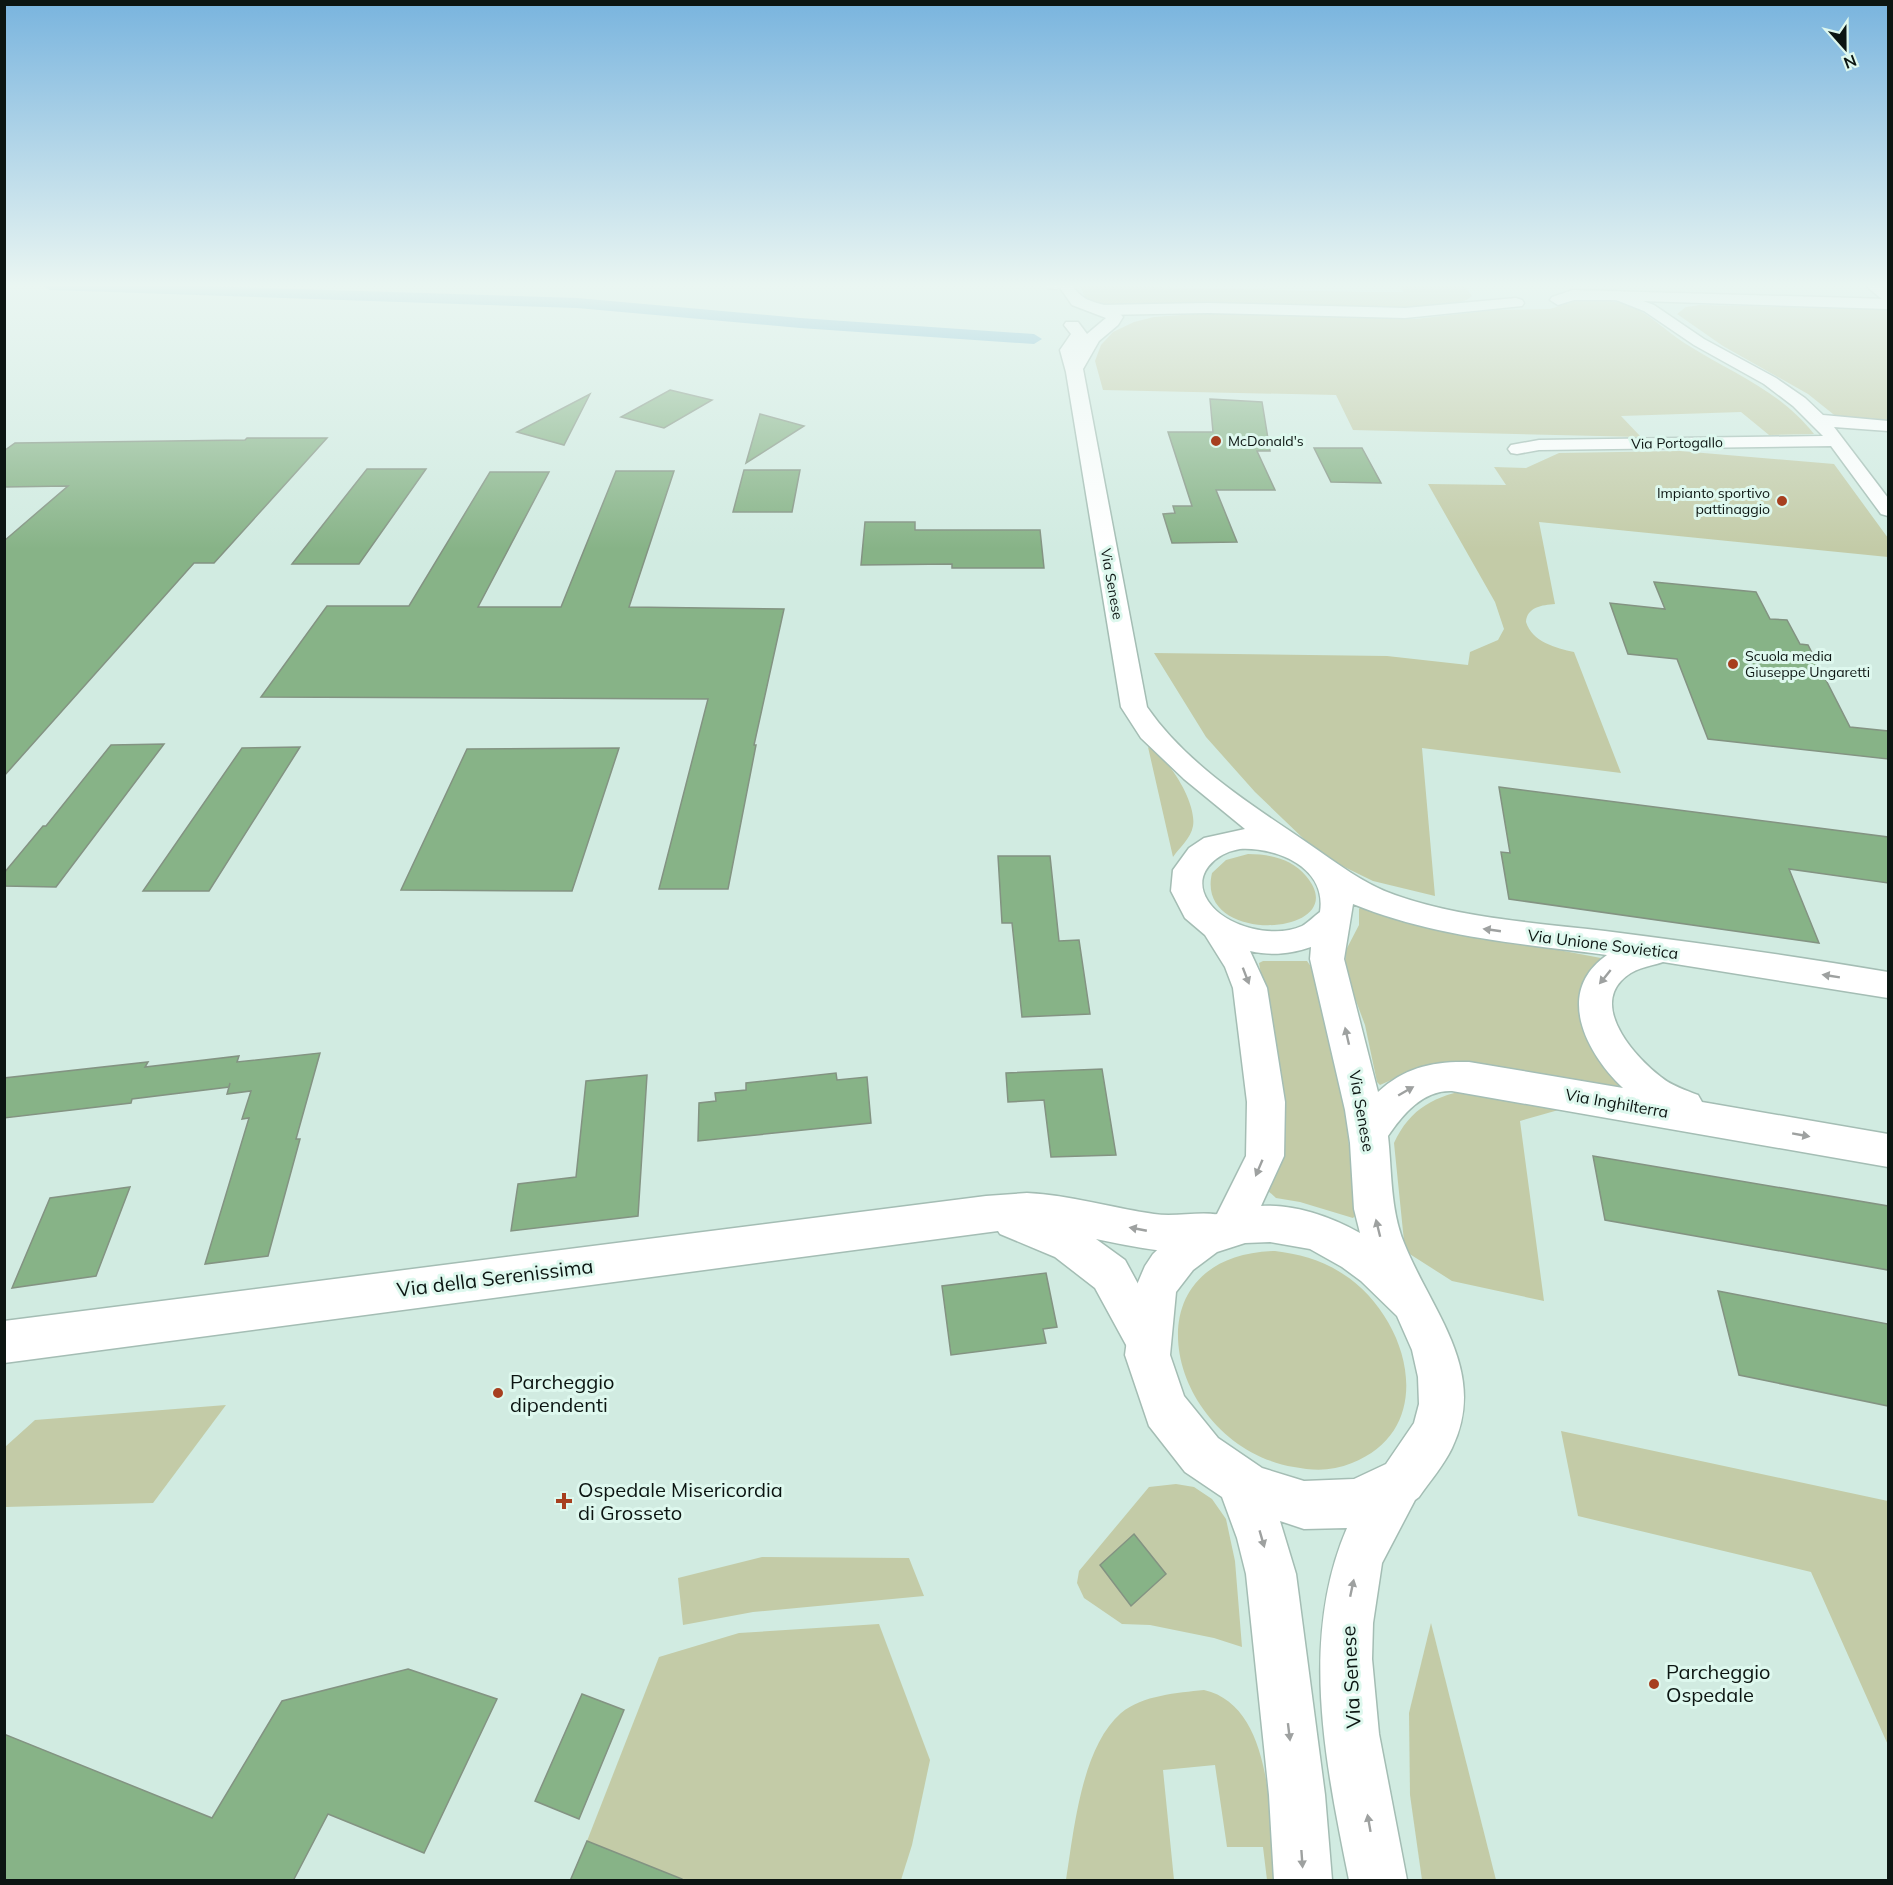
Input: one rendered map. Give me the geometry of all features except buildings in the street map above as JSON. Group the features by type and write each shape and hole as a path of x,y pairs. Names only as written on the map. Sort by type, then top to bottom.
{"main road":[{"name":"Via Senese","path":"1075,373 1134,706 1151,732 1194,774 1237,809 1311,858 1334,881 1338,894 1338,907 1327,949 1327,959 1347,1032 1368,1134 1377,1223 1381,1239 1422,1321 1439,1364 1441,1409 1436,1430 1427,1450 1414,1468 1398,1483 1380,1494 1359,1502 1336,1506 1289,1503 1241,1485 1217,1469 1178,1430 1154,1384 1148,1361 1146,1339 1149,1310 1158,1283 1173,1261 1193,1244 1225,1229 1258,1223 1285,1225 1313,1231 1340,1242 1366,1258 1382,1271 1410,1301"},
{"name":"Via Senese","path":"1194,774 1207,802 1211,818 1209,834 1190,866 1186,878 1187,890 1202,915 1216,926 1250,941 1286,943 1316,935 1334,918"},
{"name":"Via Senese","path":"1198,855 1217,844 1242,839 1278,843 1296,849"},
{"name":"Via Unione Sovietica","path":"1327,872 1365,896 1427,917 1533,936 1677,952 1888,986"},
{"name":"Via Senese","path":"1216,926 1241,964 1250,988 1266,1102 1264,1156 1225,1229"},
{"path":"1677,952 1645,954 1617,964 1599,985 1596,1018 1613,1053 1630,1072 1662,1098 1744,1125"},
{"name":"Via Inghilterra","path":"1368,1134 1384,1108 1396,1098 1437,1077 1498,1081 1888,1150"},
{"name":"Via della Serenissima","path":"4,1342 1027,1210 1050,1212 1157,1233 1225,1229"},
{"name":"Via della Serenissima","path":"986,1214 1038,1230 1090,1257 1110,1274 1146,1339"},
{"name":"Via Senese","path":"1378,1881 1354,1739 1345,1641 1348,1610 1359,1558 1375,1523 1398,1483"},
{"path":"1241,1485 1262,1538 1272,1574 1297,1795 1303,1881"}],"street":[{"path":"1755,373 1799,402 1818,420 1879,485 1888,510"},
{"path":"1818,420 1888,426"},
{"name":"Via Portogallo","path":"1517,449 1539,445 1837,441"}],"green space":[{"path":"1098,373 1737,373 1785,405 1814,434 1769,435 1741,412 1621,416 1641,437 1353,430 1336,395 1103,390"},
{"path":"1771,373 1888,373 1888,422 1838,418 1808,394"},
{"path":"1680,451 1834,464 1888,538 1888,557 1539,522 1555,604 1540,606 1532,610 1526,622 1529,629 1539,639 1552,646 1574,652 1621,773 1422,748 1435,896 1373,881 1336,863 1309,844 1255,792 1206,737 1154,653 1387,656 1468,665 1470,652 1498,640 1504,629 1495,602 1428,484 1506,485 1494,467 1526,468 1559,453"},
{"path":"1148,747 1164,760 1180,781 1193,816 1190,835 1173,857"},
{"path":"1248,854 1280,859 1300,870 1306,876 1316,896 1310,911 1294,921 1271,925 1247,923 1226,914 1213,897 1212,873 1226,860"},
{"path":"1363,904 1447,929 1601,958 1590,971 1579,994 1582,1016 1595,1039 1641,1094 1418,1068 1380,1085 1377,1082 1365,1025 1350,985 1345,963 1346,950 1359,925 1359,909"},
{"path":"1263,961 1307,961 1312,968 1343,1094 1357,1214 1353,1218 1300,1202 1276,1198 1266,1189 1282,1154 1285,1129 1277,1065 1259,963"},
{"path":"1473,1089 1562,1109 1520,1121 1544,1301 1452,1281 1405,1251 1394,1143 1408,1121 1426,1105 1447,1095"},
{"path":"1275,1251 1310,1258 1343,1274 1366,1292 1384,1316 1398,1343 1405,1371 1405,1399 1397,1424 1380,1447 1345,1466 1323,1470 1294,1467 1251,1452 1216,1425 1192,1391 1180,1353 1180,1316 1195,1284 1226,1261"},
{"path":"226,1405 153,1503 5,1507 5,1447 35,1420"},
{"path":"1561,1431 1888,1501 1888,1745 1811,1572 1578,1516"},
{"path":"1176,1484 1194,1487 1212,1499 1226,1519 1235,1561 1242,1647 1214,1638 1150,1625 1122,1624 1084,1598 1077,1583 1079,1571 1149,1487"},
{"path":"762,1557 909,1558 924,1596 753,1612 683,1625 678,1578"},
{"path":"1431,1623 1496,1880 1422,1880 1410,1795 1409,1713"},
{"path":"879,1624 930,1760 912,1845 901,1880 685,1880 587,1841 659,1657 739,1633"},
{"path":"1204,1690 1227,1700 1244,1719 1256,1742 1269,1799 1275,1880 1267,1880 1263,1847 1227,1847 1215,1765 1163,1770 1174,1880 1066,1880 1081,1791 1088,1768 1107,1728 1121,1713 1139,1702 1161,1696"}],"place":[{"name":"McDonald's","path":"1216,441"},
{"name":"Impianto sportivo pattinaggio","path":"1782,501"},
{"name":"Scuola media Giuseppe Ungaretti","path":"1733,664"},
{"name":"Parcheggio dipendenti","path":"498,1393"},
{"name":"Ospedale Misericordia di Grosseto","path":"564,1501"},
{"name":"Parcheggio Ospedale","path":"1654,1684"}]}
